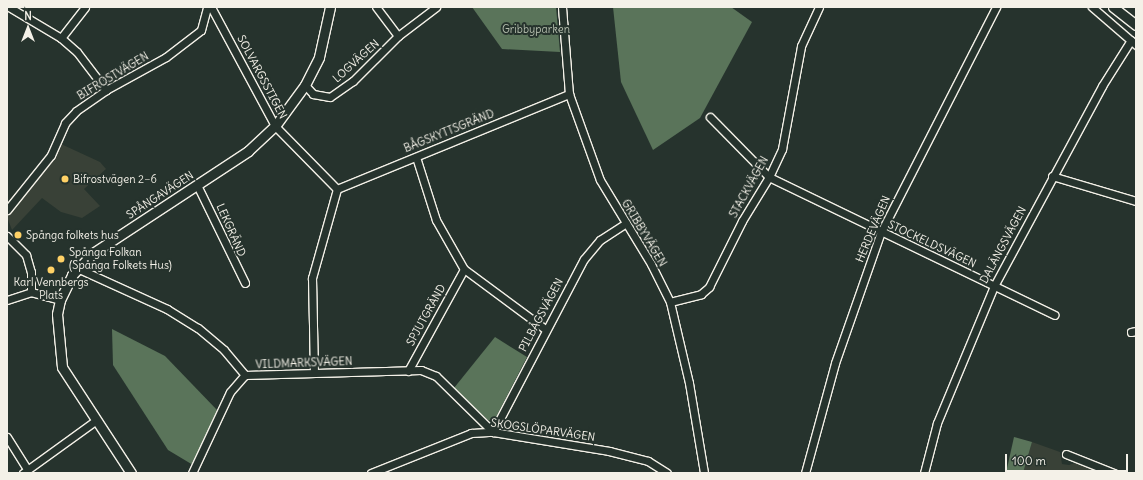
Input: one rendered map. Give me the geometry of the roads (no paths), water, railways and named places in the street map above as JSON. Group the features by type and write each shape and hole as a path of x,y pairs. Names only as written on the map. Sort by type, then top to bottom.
{"street":[{"path":"8,7 61,38 77,52 106,90"},
{"path":"61,38 85,7"},
{"name":"BIFROSTVÄGEN","path":"7,210 51,155 65,123 76,111 106,90 166,57 202,30 207,7"},
{"name":"SOLVARGSSTIGEN","path":"211,7 275,126 337,188"},
{"name":"SPÅNGAVÄGEN","path":"131,473 95,421 62,367 57,314 60,300 77,268 93,253 248,151 275,126 305,85 319,57 330,7"},
{"path":"376,7 398,36"},
{"name":"LOGVÄGEN","path":"305,85 313,94 330,97 353,81 398,36 436,7"},
{"name":"GRIBBYVÄGEN","path":"562,7 569,94 600,180 651,264 670,302 689,383 704,473"},
{"name":"STACKVÄGEN","path":"670,302 701,294 709,287 742,221 769,177 782,149 801,46 819,7"},
{"name":"HERDEVÄGEN","path":"805,473 835,363 881,232 996,7"},
{"path":"1092,7 1133,42"},
{"path":"1113,7 1136,26"},
{"name":"DALÄNGSVÄGEN","path":"924,473 937,423 994,286 1052,176 1133,42"},
{"name":"BÅGSKYTTSGRÄND","path":"337,188 569,94"},
{"name":"STOCKELDSVÄGEN","path":"710,117 769,177 1054,315"},
{"path":"416,157 436,220 464,269 544,329"},
{"path":"1052,176 1136,201"},
{"name":"LEKGRÄND","path":"197,185 245,284"},
{"path":"314,373 312,278 337,188"},
{"name":"PILBÅGSVÄGEN","path":"493,432 544,329 584,259 600,240 626,223"},
{"path":"7,236 26,255 31,272 31,292"},
{"name":"VILDMARKSVÄGEN","path":"77,268 167,309 198,328 224,350 245,375 421,370 436,376 493,432"},
{"name":"SPJUTGRÄND","path":"408,371 464,269"},
{"path":"7,300 31,292 60,300"},
{"path":"192,473 230,392 245,375"},
{"path":"7,437 25,471 95,421"},
{"name":"SKOGSLÖPARVÄGEN","path":"371,473 471,433 493,432 609,451 648,461 667,473"},
{"path":"1066,454 1114,473"}],"place":[{"name":"Bifrostvägen 2–6","path":"65,179"},
{"name":"Spånga folkets hus","path":"18,235"},
{"name":"Spånga Folkan (Spånga Folkets Hus)","path":"61,259"},
{"name":"Karl Vennbergs Plats","path":"51,270"}],"park label":[{"name":"Gribbyparken","path":"536,29"}]}
